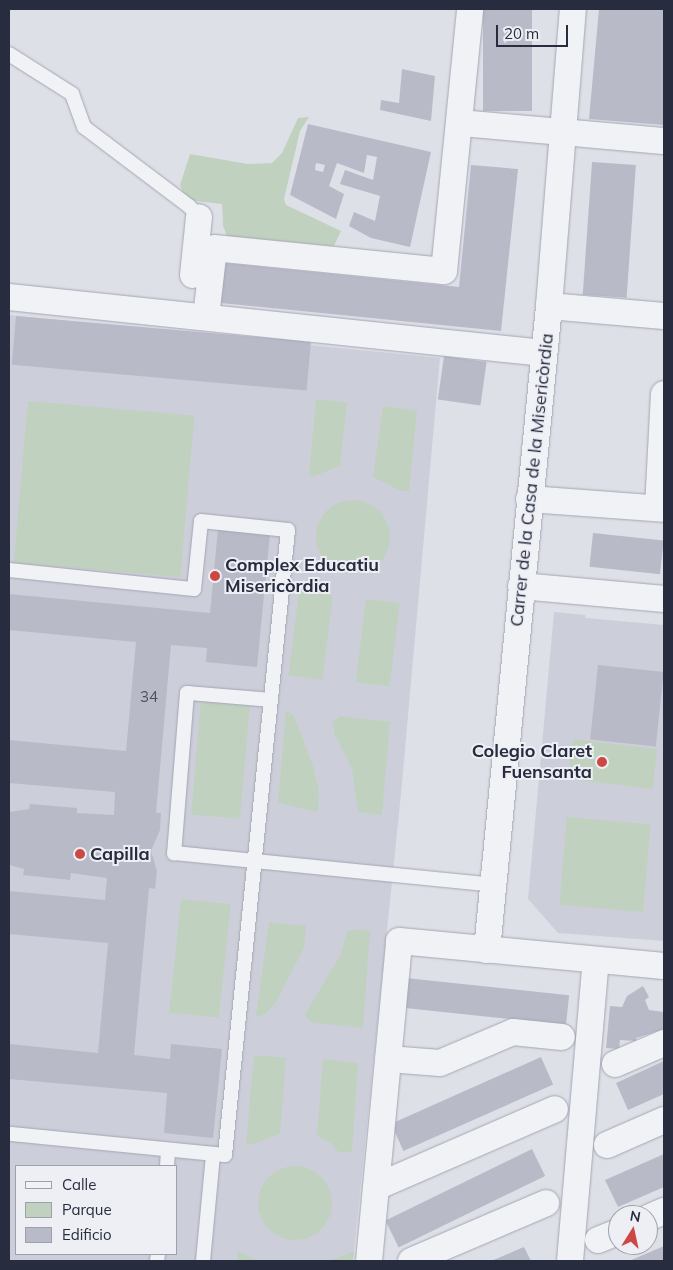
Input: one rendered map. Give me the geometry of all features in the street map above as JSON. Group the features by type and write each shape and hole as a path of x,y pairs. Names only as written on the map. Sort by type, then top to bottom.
{"street":[{"path":"197,316 214,248 444,271 461,123 470,9"},
{"name":"Carrer de la Casa de la Misericòrdia","path":"487,950 549,306 573,9"},
{"path":"461,123 562,134 664,141"},
{"path":"197,316 199,217"},
{"path":"9,297 544,353"},
{"path":"549,306 664,316"},
{"path":"529,499 661,508 664,394"},
{"path":"521,586 664,599"},
{"path":"369,1261 399,941 664,966"},
{"path":"570,1261 596,960"},
{"path":"388,1059 440,1064 513,1032 562,1037"},
{"path":"615,1064 664,1043"},
{"path":"376,1187 555,1109"},
{"path":"607,1144 664,1120"},
{"path":"411,1261 546,1203"}],"lane":[{"path":"9,54 72,94 84,127 189,206 199,217"},
{"path":"9,570 194,589 200,521 288,530 225,1155 9,1134"},
{"path":"271,700 187,693 174,853 493,885"},
{"path":"167,1165 168,1150"},
{"path":"203,1261 213,1155"}],"shaded area":[{"name":"Complex Educatiu Misericòrdia","path":"9,315 440,358 401,794 353,1261 9,1261"},
{"name":"Colegio Claret Fuensanta","path":"554,612 585,615 586,618 664,625 664,941 558,933 528,899"}],"green space":[{"path":"309,117 300,131 284,199 286,205 341,231 334,246 227,236 223,226 222,204 186,200 180,185 190,154 248,164 272,163 282,153 298,118"},
{"path":"316,399 347,403 340,466 314,476 309,475"},
{"path":"28,401 194,416 180,577 14,562"},
{"path":"383,406 417,411 409,491 401,491 373,477"},
{"path":"353,500 374,506 384,516 390,537 384,558 374,568 353,574 332,568 322,558 316,537 322,516 332,506"},
{"path":"299,591 333,595 322,680 289,675"},
{"path":"366,599 400,603 390,687 356,682"},
{"path":"201,701 250,705 240,819 191,815"},
{"path":"286,710 294,716 313,766 319,792 318,812 278,803"},
{"path":"340,716 390,722 382,815 358,812 352,769 334,733 333,722"},
{"path":"573,739 657,749 652,789 568,779"},
{"path":"567,817 651,824 643,912 559,905"},
{"path":"181,899 231,904 219,1018 169,1012"},
{"path":"269,922 306,926 304,948 275,1004 264,1015 256,1016"},
{"path":"353,929 370,931 363,1028 310,1022 305,1014 340,956 347,932"},
{"path":"254,1055 286,1058 280,1134 250,1145 246,1143"},
{"path":"323,1059 358,1063 352,1152 338,1152 332,1144 317,1136"},
{"path":"295,1166 316,1172 326,1182 332,1203 326,1224 316,1234 295,1240 274,1234 264,1224 258,1203 264,1182 274,1172"},
{"path":"238,1251 258,1261 237,1261"},
{"path":"354,1251 353,1261 328,1261"}],"building":[{"path":"483,9 532,9 532,111 483,111"},
{"path":"599,9 664,9 664,125 589,119"},
{"path":"402,69 435,76 431,121 380,110 381,100 399,103"},
{"path":"308,124 431,152 410,247 371,238 349,226 354,212 375,221 380,196 340,184 345,170 373,180 377,157 367,155 364,173 337,163 329,186 344,194 336,219 290,195","holes":["316,163 325,165 323,172 315,170"]},
{"path":"592,162 636,165 627,298 583,295"},
{"path":"471,165 518,169 501,331 221,303 225,263 459,287"},
{"path":"16,316 311,342 307,391 12,365"},
{"path":"444,356 487,362 480,406 438,400"},
{"path":"218,529 270,534 257,667 206,662 207,648 171,645 156,813 161,813 160,830 151,851 157,871 155,889 149,888 134,1055 170,1059 171,1044 222,1049 213,1138 164,1133 167,1093 9,1079 9,1044 98,1053 108,943 9,934 9,891 105,900 107,878 71,873 70,880 23,875 24,869 9,865 9,812 29,809 30,804 77,808 77,813 114,815 115,792 9,783 9,740 126,751 136,642 9,630 9,594 210,613"},
{"path":"593,533 664,540 660,574 589,567"},
{"path":"598,665 664,672 656,746 590,740"},
{"path":"406,978 569,995 566,1025 403,1008"},
{"path":"643,986 649,997 645,1000 649,1010 664,1012 664,1029 636,1038 636,1041 620,1040 619,1049 606,1048 610,1006 622,1007 627,996"},
{"path":"541,1057 553,1084 403,1151 391,1124"},
{"path":"664,1061 664,1094 628,1110 616,1083"},
{"path":"532,1149 545,1176 399,1247 385,1220"},
{"path":"664,1154 664,1187 623,1205 617,1205 605,1180"},
{"path":"664,1246 664,1261 629,1261 643,1255 658,1255 658,1249"},
{"path":"524,1247 531,1261 491,1261"}],"place":[{"name":"Complex Educatiu Misericòrdia","path":"215,576"},
{"name":"Colegio Claret Fuensanta","path":"602,762"},
{"name":"Capilla","path":"80,854"}]}
